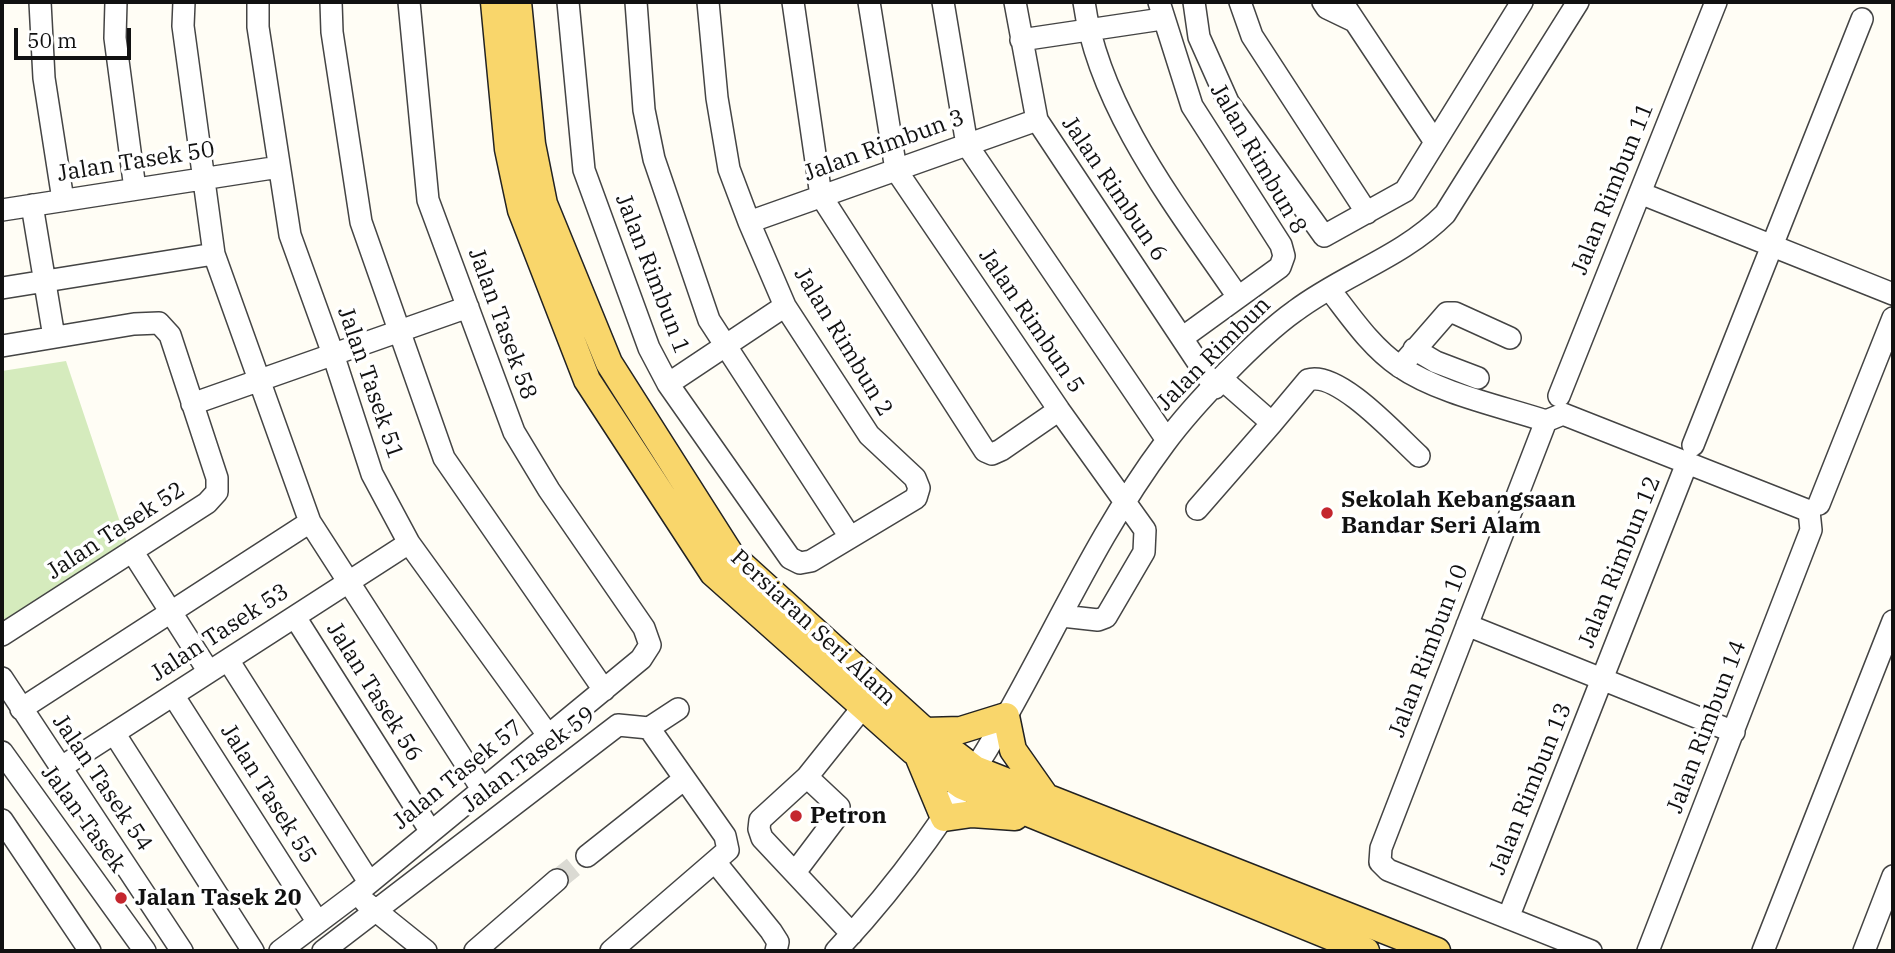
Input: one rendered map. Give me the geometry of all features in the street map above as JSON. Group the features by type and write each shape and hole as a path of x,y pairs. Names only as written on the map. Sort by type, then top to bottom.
{"main road":[{"name":"Persiaran Seri Alam","path":"494,2 509,149 521,210 587,380 713,573 863,707 921,742 969,778 1049,810 1437,951"},
{"name":"Persiaran Seri Alam","path":"518,2 532,144 544,204 609,363 732,555 921,742"},
{"path":"1006,716 1013,750 1049,810 944,818 921,742 1006,716"},
{"name":"Persiaran Seri Alam","path":"1049,810 1366,951"}],"street":[{"path":"40,2 44,78 63,200"},
{"path":"116,2 115,38 135,189"},
{"path":"184,2 183,26 214,254 310,522 482,789"},
{"name":"Jalan Tasek 51","path":"258,2 258,27 290,235 372,474 409,543 548,735"},
{"path":"331,2 331,32 361,222 444,458 604,690"},
{"name":"Jalan Tasek 58","path":"409,2 428,200 513,432 644,628"},
{"name":"Jalan Rimbun 1","path":"568,2 584,170 649,348 668,384 790,558 800,563 811,561 850,537"},
{"path":"636,2 644,110 654,159 709,320 850,537"},
{"name":"Jalan Rimbun 2","path":"708,2 717,98 729,169 785,306 869,435 915,478 919,488 916,498 850,537"},
{"path":"793,2 821,197 985,451 992,454 1001,450 1059,410"},
{"path":"869,2 896,170"},
{"path":"943,2 967,145 1167,440"},
{"name":"Jalan Rimbun 6","path":"1015,2 1037,120 1182,338 1219,384 1272,424"},
{"path":"1084,2 1088,30 1134,144 1238,297"},
{"path":"1194,2 1199,37 1228,102 1319,233 1331,235 1405,191 1522,2"},
{"path":"1240,2 1252,36 1367,213"},
{"path":"1323,2 1327,8 1354,21"},
{"path":"1342,2 1435,142"},
{"name":"Jalan Rimbun","path":"969,778 1124,501 1167,440 1219,384 1294,311 1422,238 1445,214 1577,2"},
{"name":"Jalan Rimbun 11","path":"1559,396 1716,2"},
{"path":"1021,40 1088,30 1161,10"},
{"name":"Jalan Rimbun 8","path":"1161,10 1192,106 1281,246 1284,256 1280,267 1182,338"},
{"name":"Jalan Rimbun 12","path":"1602,679 1862,19"},
{"name":"Jalan Rimbun 3","path":"749,222 1037,120"},
{"name":"Jalan Tasek 50","path":"2,209 279,167"},
{"name":"Jalan Rimbun 5","path":"896,170 1059,410 1145,530 1144,552 1106,617 1098,620 1062,615"},
{"path":"1640,192 1893,295"},
{"path":"32,205 54,337"},
{"path":"2,288 214,254"},
{"path":"1330,290 1367,338 1399,367 1449,390 1546,421 1563,414 1690,454 1815,512"},
{"path":"668,384 785,306"},
{"path":"192,404 468,307"},
{"path":"1399,367 1447,313 1455,313 1510,338"},
{"name":"Jalan Rimbun 14","path":"1648,951 1811,530 1815,512 1893,318"},
{"name":"Jalan Tasek 52","path":"2,346 159,323 170,335 217,478 217,492 207,503 2,635"},
{"path":"1414,349 1436,362 1478,378"},
{"path":"1197,509 1308,380 1316,377 1329,380 1365,405 1419,456"},
{"name":"Jalan Rimbun 10","path":"1508,918 1388,870 1380,862 1381,848 1546,421"},
{"path":"21,709 310,522"},
{"name":"Jalan Tasek 53","path":"60,768 409,543"},
{"path":"132,551 209,672"},
{"name":"Jalan Tasek 56","path":"295,617 431,832"},
{"path":"1763,951 1893,621"},
{"path":"1467,625 1734,732"},
{"name":"Jalan Tasek 57","path":"279,951 363,887 641,659 650,645 644,628"},
{"path":"228,660 363,887 373,911 426,951"},
{"name":"Jalan Tasek 54","path":"2,678 182,951"},
{"name":"Jalan Rimbun 13","path":"1508,918 1602,679"},
{"name":"Jalan Tasek 55","path":"173,695 317,921"},
{"path":"852,934 796,871 762,838 759,829 760,820 807,777 863,707"},
{"name":"Jalan Tasek 59","path":"323,951 618,724 643,727 678,709"},
{"path":"611,951 728,850 725,836 643,727"},
{"path":"114,733 253,951"},
{"name":"Jalan Tasek","path":"2,752 145,951"},
{"path":"796,871 839,814 839,807 807,777"},
{"path":"836,951 885,899 944,818 969,778"},
{"path":"587,856 683,780"},
{"path":"3,824 90,951"},
{"path":"716,863 771,931 778,942 776,951"},
{"path":"1864,951 1893,876"},
{"path":"475,951 557,880"},
{"path":"1508,918 1591,951"}],"green space":[{"path":"66,361 127,543 2,632 2,371"}],"tunnel":[{"path":"557,880 587,856"}],"place":[{"name":"Sekolah Kebangsaan Bandar Seri Alam","path":"1327,513"},
{"name":"Petron","path":"796,816"},
{"name":"Jalan Tasek 20","path":"121,898"}]}
